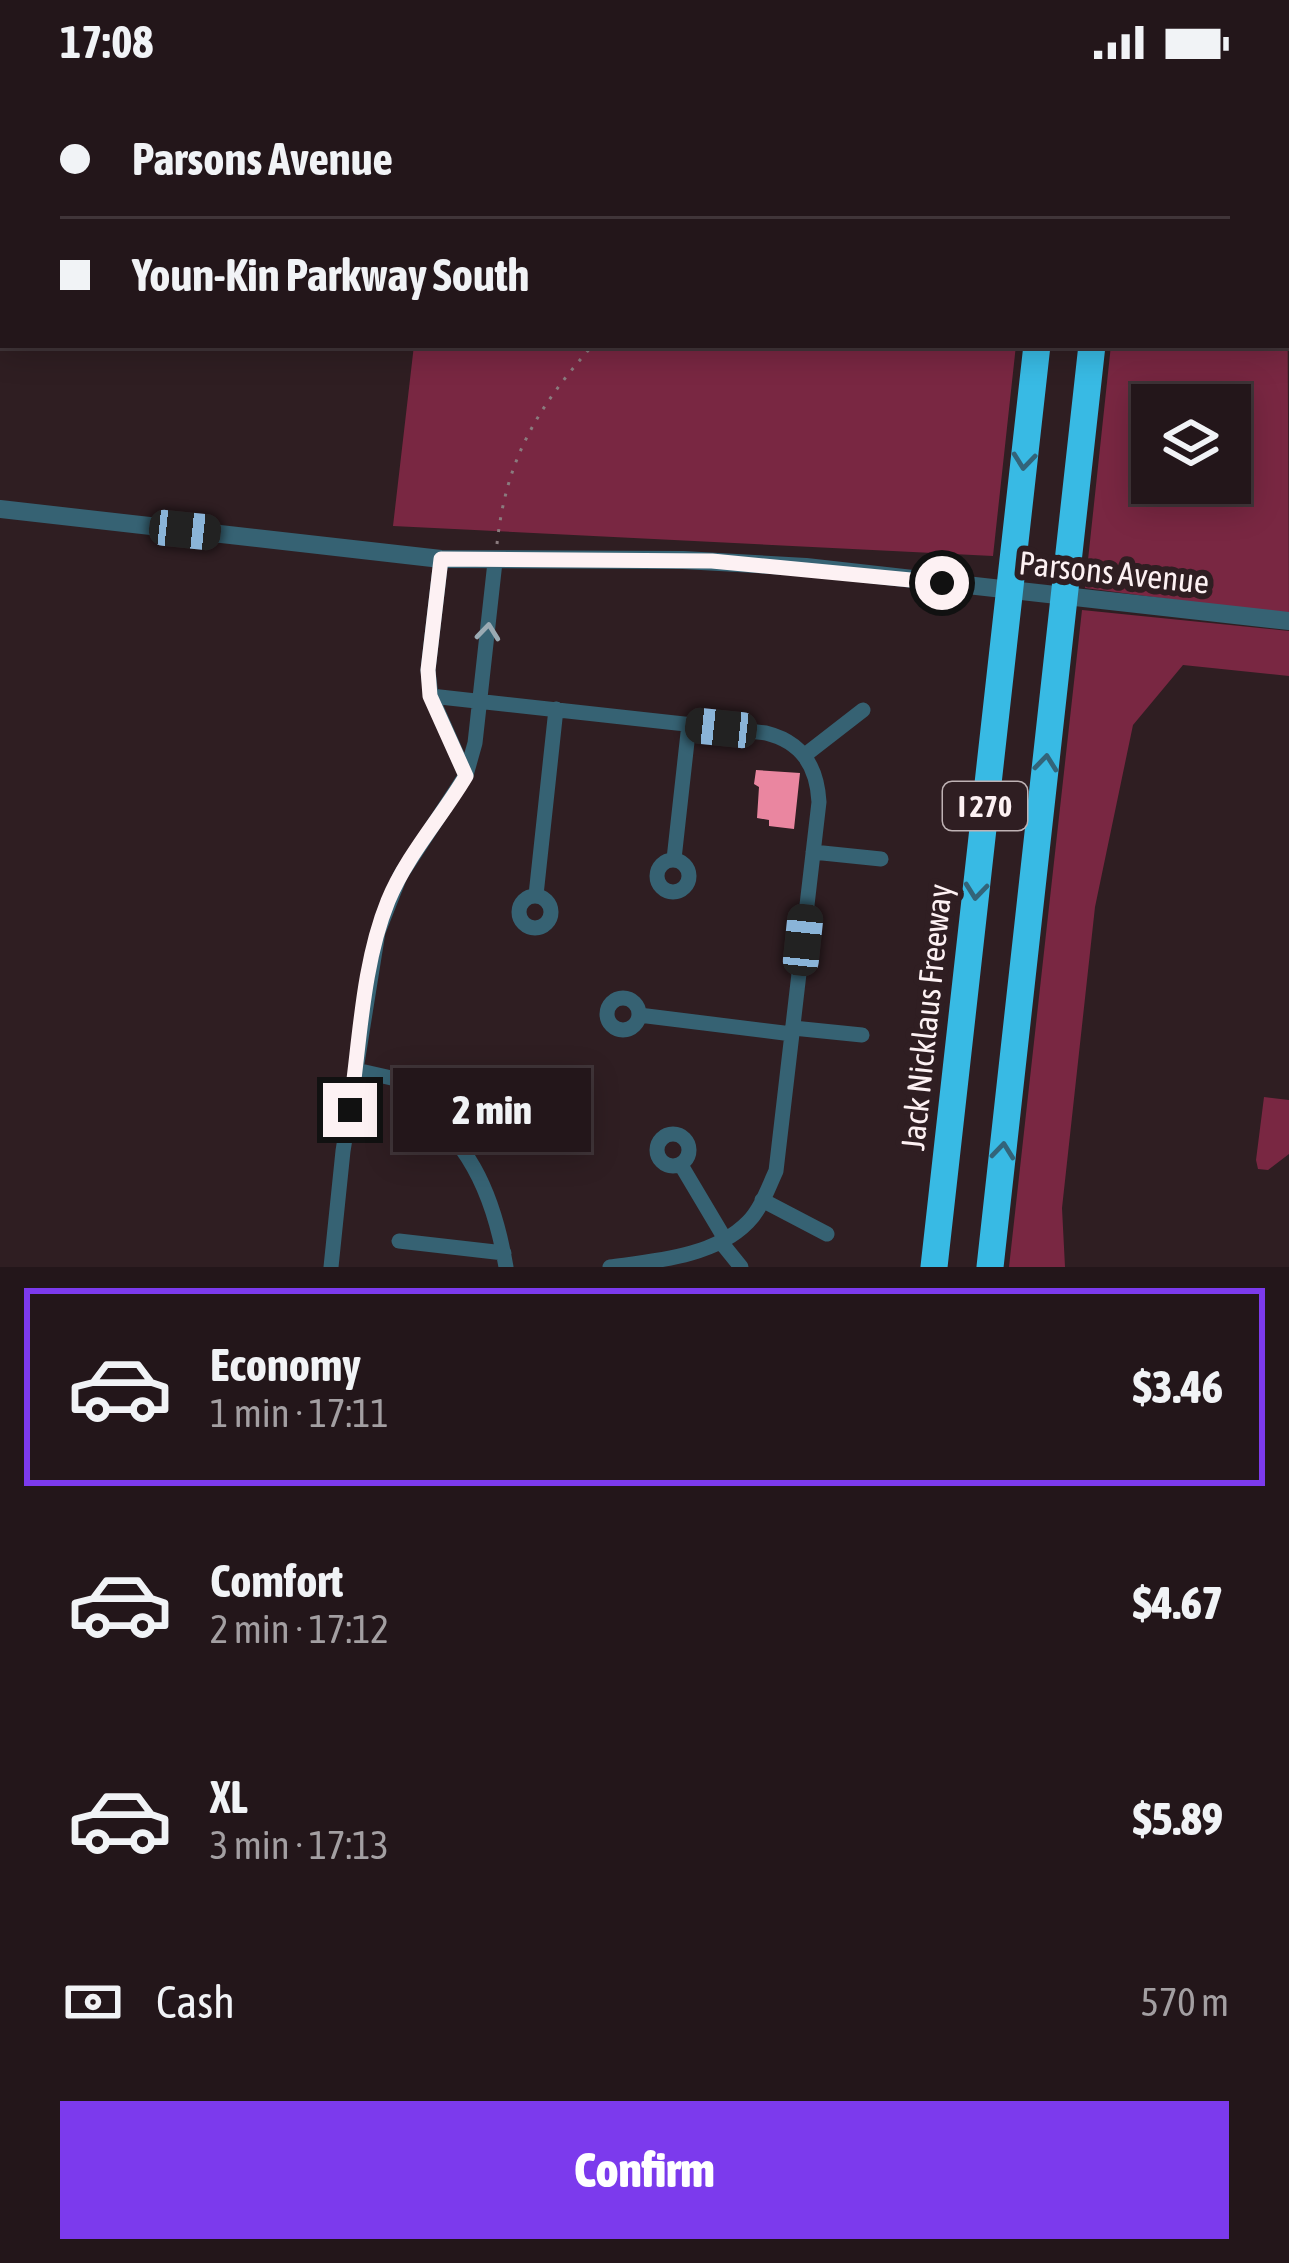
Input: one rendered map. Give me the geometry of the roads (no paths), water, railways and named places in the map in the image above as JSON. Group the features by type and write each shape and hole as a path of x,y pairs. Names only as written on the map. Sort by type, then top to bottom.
{"highway":[{"name":"Jack Nicklaus Freeway","path":"934,1267 1037,348"},
{"name":"I 270","path":"990,1267 1092,348"}],"street":[{"name":"Parsons Avenue","path":"0,509 441,559 712,561 1289,622"},
{"path":"441,559 428,670 430,696 466,776"},
{"path":"331,1267 371,964 388,902 415,851 466,776 481,702 495,562"},
{"path":"430,696 777,736 805,755 818,789 776,1171 763,1201 748,1223 722,1240 667,1260 610,1267"},
{"path":"536,896 556,710"},
{"path":"805,755 863,710"},
{"path":"674,859 689,724"},
{"path":"813,852 881,860"},
{"path":"640,1016 862,1035"},
{"path":"356,1070 396,1079 454,1133 485,1184 505,1260 399,1241"},
{"path":"681,1165 741,1267"},
{"path":"763,1201 826,1234"}]}
